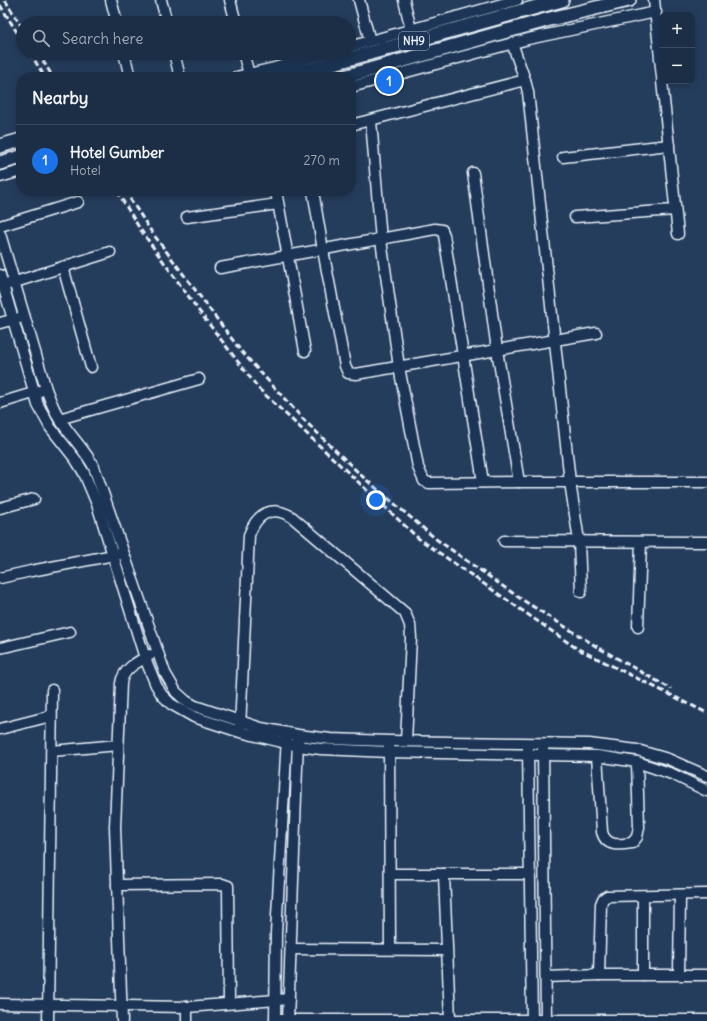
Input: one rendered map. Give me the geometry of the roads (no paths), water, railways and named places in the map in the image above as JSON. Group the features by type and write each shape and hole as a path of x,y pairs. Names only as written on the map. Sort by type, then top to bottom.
{"main road":[{"name":"NH9","path":"356,74 550,19 629,0"},
{"name":"NH9","path":"356,57 556,2"},
{"name":"NH9","path":"299,72 345,60"},
{"path":"0,146 16,141"},
{"path":"0,163 16,158"}],"street":[{"path":"111,0 114,16"},
{"path":"161,0 165,16"},
{"path":"230,0 234,16"},
{"path":"358,0 370,41"},
{"path":"404,0 411,30"},
{"path":"356,45 517,0"},
{"path":"654,0 659,48"},
{"path":"356,86 512,43 656,12"},
{"path":"512,43 528,92 570,482 579,541 580,592"},
{"path":"126,60 129,72"},
{"path":"176,60 179,72"},
{"path":"246,60 249,72"},
{"path":"257,72 302,60"},
{"path":"356,124 525,80"},
{"path":"662,84 678,234"},
{"path":"371,121 381,240 399,367 418,467 424,481 429,483 707,482"},
{"path":"563,157 669,144"},
{"path":"0,177 16,172"},
{"path":"473,173 497,350 519,482"},
{"path":"277,196 305,351"},
{"path":"314,196 345,366 348,373 356,374 596,333"},
{"path":"0,226 78,202"},
{"path":"187,217 278,204"},
{"path":"574,217 675,210"},
{"path":"220,268 442,230 483,482"},
{"path":"0,234 46,389 59,419 94,467 145,658 156,685 162,695 171,704 194,717 240,732 298,746 321,749 389,752 597,756 637,762 672,774 707,791"},
{"path":"3,286 110,252"},
{"path":"63,267 91,367"},
{"path":"0,275 38,406 50,428 76,460 84,473 171,685 186,701 203,709 240,722 261,728 298,735 331,739 389,741 589,744 637,750 668,759 707,776"},
{"path":"0,323 24,316"},
{"path":"59,419 200,379"},
{"path":"0,402 46,389"},
{"path":"0,508 34,500"},
{"path":"240,732 249,535 255,522 261,516 268,512 278,510 292,517 405,613 410,625 411,638 406,741"},
{"path":"504,541 707,542"},
{"path":"638,627 641,542"},
{"path":"0,578 118,554"},
{"path":"0,648 70,632"},
{"path":"122,1021 123,1005 115,826 122,678 127,670 157,652"},
{"path":"48,1021 52,690"},
{"path":"0,729 51,716"},
{"path":"287,733 276,933 275,1020 707,1020"},
{"path":"288,1020 298,735"},
{"path":"389,741 390,950"},
{"path":"528,743 532,1020"},
{"path":"543,743 546,1021"},
{"path":"52,751 118,745"},
{"path":"597,756 602,832 607,841 615,844 632,843 638,836 637,762"},
{"path":"390,874 530,874"},
{"path":"444,874 450,1020"},
{"path":"117,886 222,884 228,886 229,1004"},
{"path":"599,975 600,904 603,899 607,896 707,894"},
{"path":"679,974 680,895"},
{"path":"643,896 643,975"},
{"path":"291,949 446,950"},
{"path":"546,977 679,974 707,975"},
{"path":"0,1004 187,1007 289,999"},
{"path":"187,1007 187,1021"}],"railway":[{"path":"5,0 16,18"},
{"path":"0,5 16,31"},
{"path":"34,60 42,72"},
{"path":"42,60 50,72"},
{"path":"120,196 140,229 199,311 259,389 418,538 576,648 707,713"},
{"path":"128,196 151,231 241,351 303,419 363,477 436,539 521,599 599,648 671,689"}],"place":[{"name":"Hotel Gumber","path":"389,81"}]}
